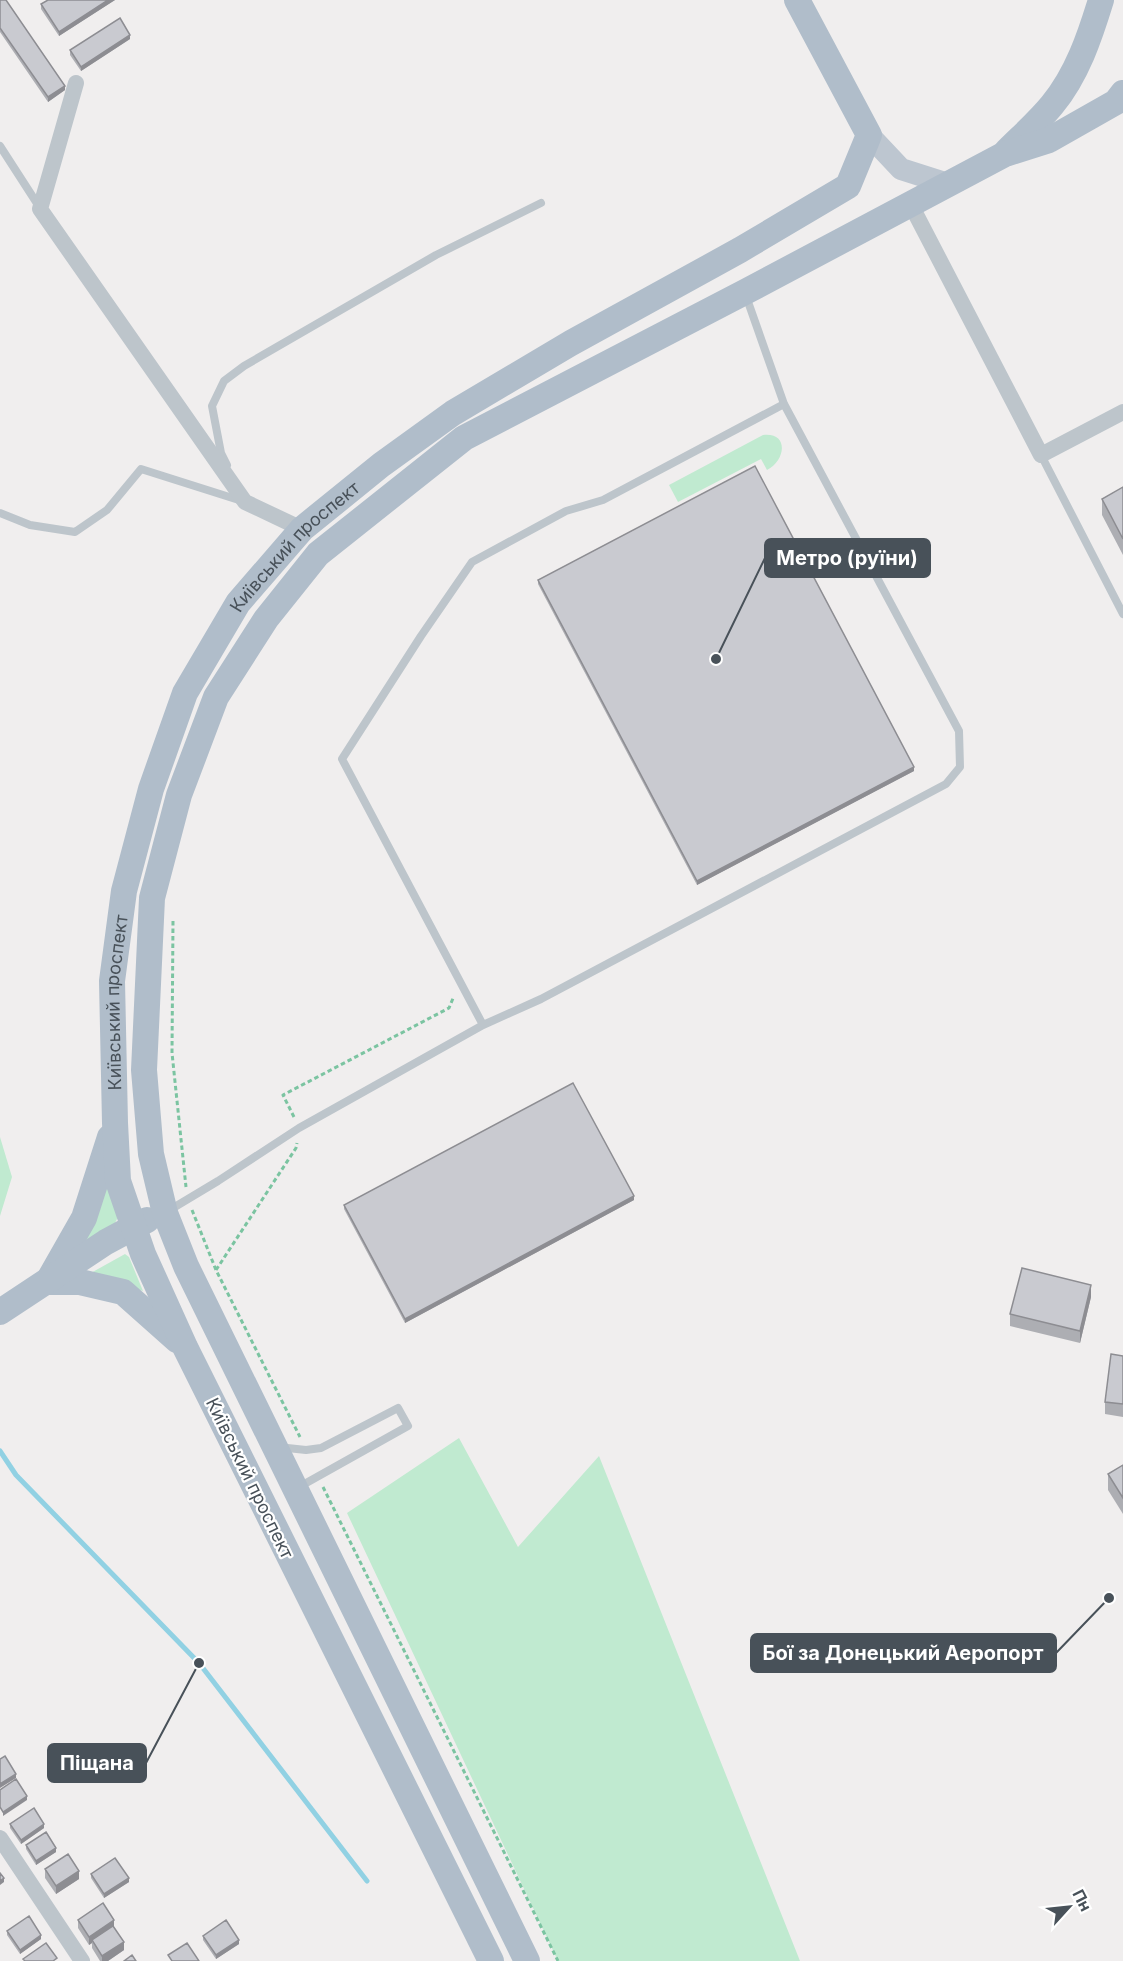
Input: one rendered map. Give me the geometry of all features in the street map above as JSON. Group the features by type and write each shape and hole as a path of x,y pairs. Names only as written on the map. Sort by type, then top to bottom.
{"main road":[{"path":"797,0 869,135 901,169 948,183"},
{"path":"1005,154 1059,95 1089,39 1101,0"},
{"path":"1005,154 1049,140 1116,102 1123,93"},
{"name":"Київський проспект","path":"491,1961 185,1347 133,1227 118,1181 115,1123 112,981 124,891 151,789 185,693 238,603 302,529 381,465 453,413 848,186 869,135"},
{"name":"Київський проспект","path":"527,1961 307,1482 275,1447 186,1266 165,1213 151,1154 144,1070 152,898 179,795 216,697 266,619 318,554 464,438 1005,154"},
{"path":"112,981 148,981"},
{"path":"47,1282 84,1218 115,1123"},
{"path":"0,1312 133,1227 165,1213"},
{"path":"47,1282 80,1282 123,1292 185,1347"}],"street":[{"path":"76,83 40,209 245,502 302,529"},
{"path":"911,205 1041,455 1123,412"},
{"path":"0,1838 82,1961"}],"lane":[{"path":"0,146 40,209"},
{"path":"245,502 221,453 212,406 224,381 244,366 426,261 541,204"},
{"path":"165,1213 299,1128 483,1025 541,999 946,784 960,767 959,731 784,404 745,292"},
{"path":"483,1025 342,759 472,562 566,511 603,500 784,404"},
{"path":"1041,455 1123,614"},
{"path":"0,513 30,525 75,532 107,510 141,469 245,502"},
{"path":"275,1447 306,1450 321,1448 398,1408 408,1426 307,1482"}],"path":[{"path":"174,916 172,1053 188,1199 216,1270 306,1450"},
{"path":"307,1482 558,1961"}],"green space":[{"path":"763,435 771,435 781,442 781,454 773,466 767,470 761,459 678,502 669,485"},
{"path":"0,1137 12,1177 0,1216"},
{"path":"107,1176 118,1217 115,1223 77,1249"},
{"path":"125,1254 129,1257 143,1291 89,1274"},
{"path":"459,1438 518,1547 599,1456 800,1961 558,1961 347,1513"}],"building":[{"path":"0,0 6,0 65,86 48,97 0,28"},
{"path":"48,0 108,0 59,32 41,4"},
{"path":"120,18 130,35 81,67 70,50"},
{"path":"755,466 914,767 697,881 538,580"},
{"path":"1123,487 1123,539 1102,499"},
{"path":"573,1083 634,1196 405,1319 344,1205"},
{"path":"1022,1268 1091,1285 1080,1331 1010,1314"},
{"path":"1111,1354 1123,1356 1123,1404 1105,1402"},
{"path":"1123,1465 1123,1498 1108,1474"},
{"path":"5,1756 16,1774 0,1784 0,1759"},
{"path":"16,1779 27,1796 3,1812 0,1807 0,1790"},
{"path":"34,1808 44,1824 21,1840 10,1824"},
{"path":"46,1832 56,1848 36,1861 26,1845"},
{"path":"68,1854 79,1871 56,1886 45,1869"},
{"path":"115,1858 129,1878 104,1894 91,1874"},
{"path":"103,1903 114,1920 89,1937 78,1920"},
{"path":"29,1916 41,1935 20,1950 7,1931"},
{"path":"226,1920 239,1940 216,1955 203,1936"},
{"path":"113,1926 124,1942 102,1956 92,1940"},
{"path":"46,1943 57,1958 53,1961 25,1961 23,1959"},
{"path":"187,1943 199,1961 172,1961 168,1955"},
{"path":"132,1955 136,1961 124,1961"}],"waterway":[{"path":"0,1451 16,1475 199,1663 367,1881"}],"place":[{"name":"Метро (руїни)","path":"716,659"},
{"name":"Бої за Донецький Аеропорт","path":"1109,1598"},
{"name":"Піщана","path":"199,1663"}]}
